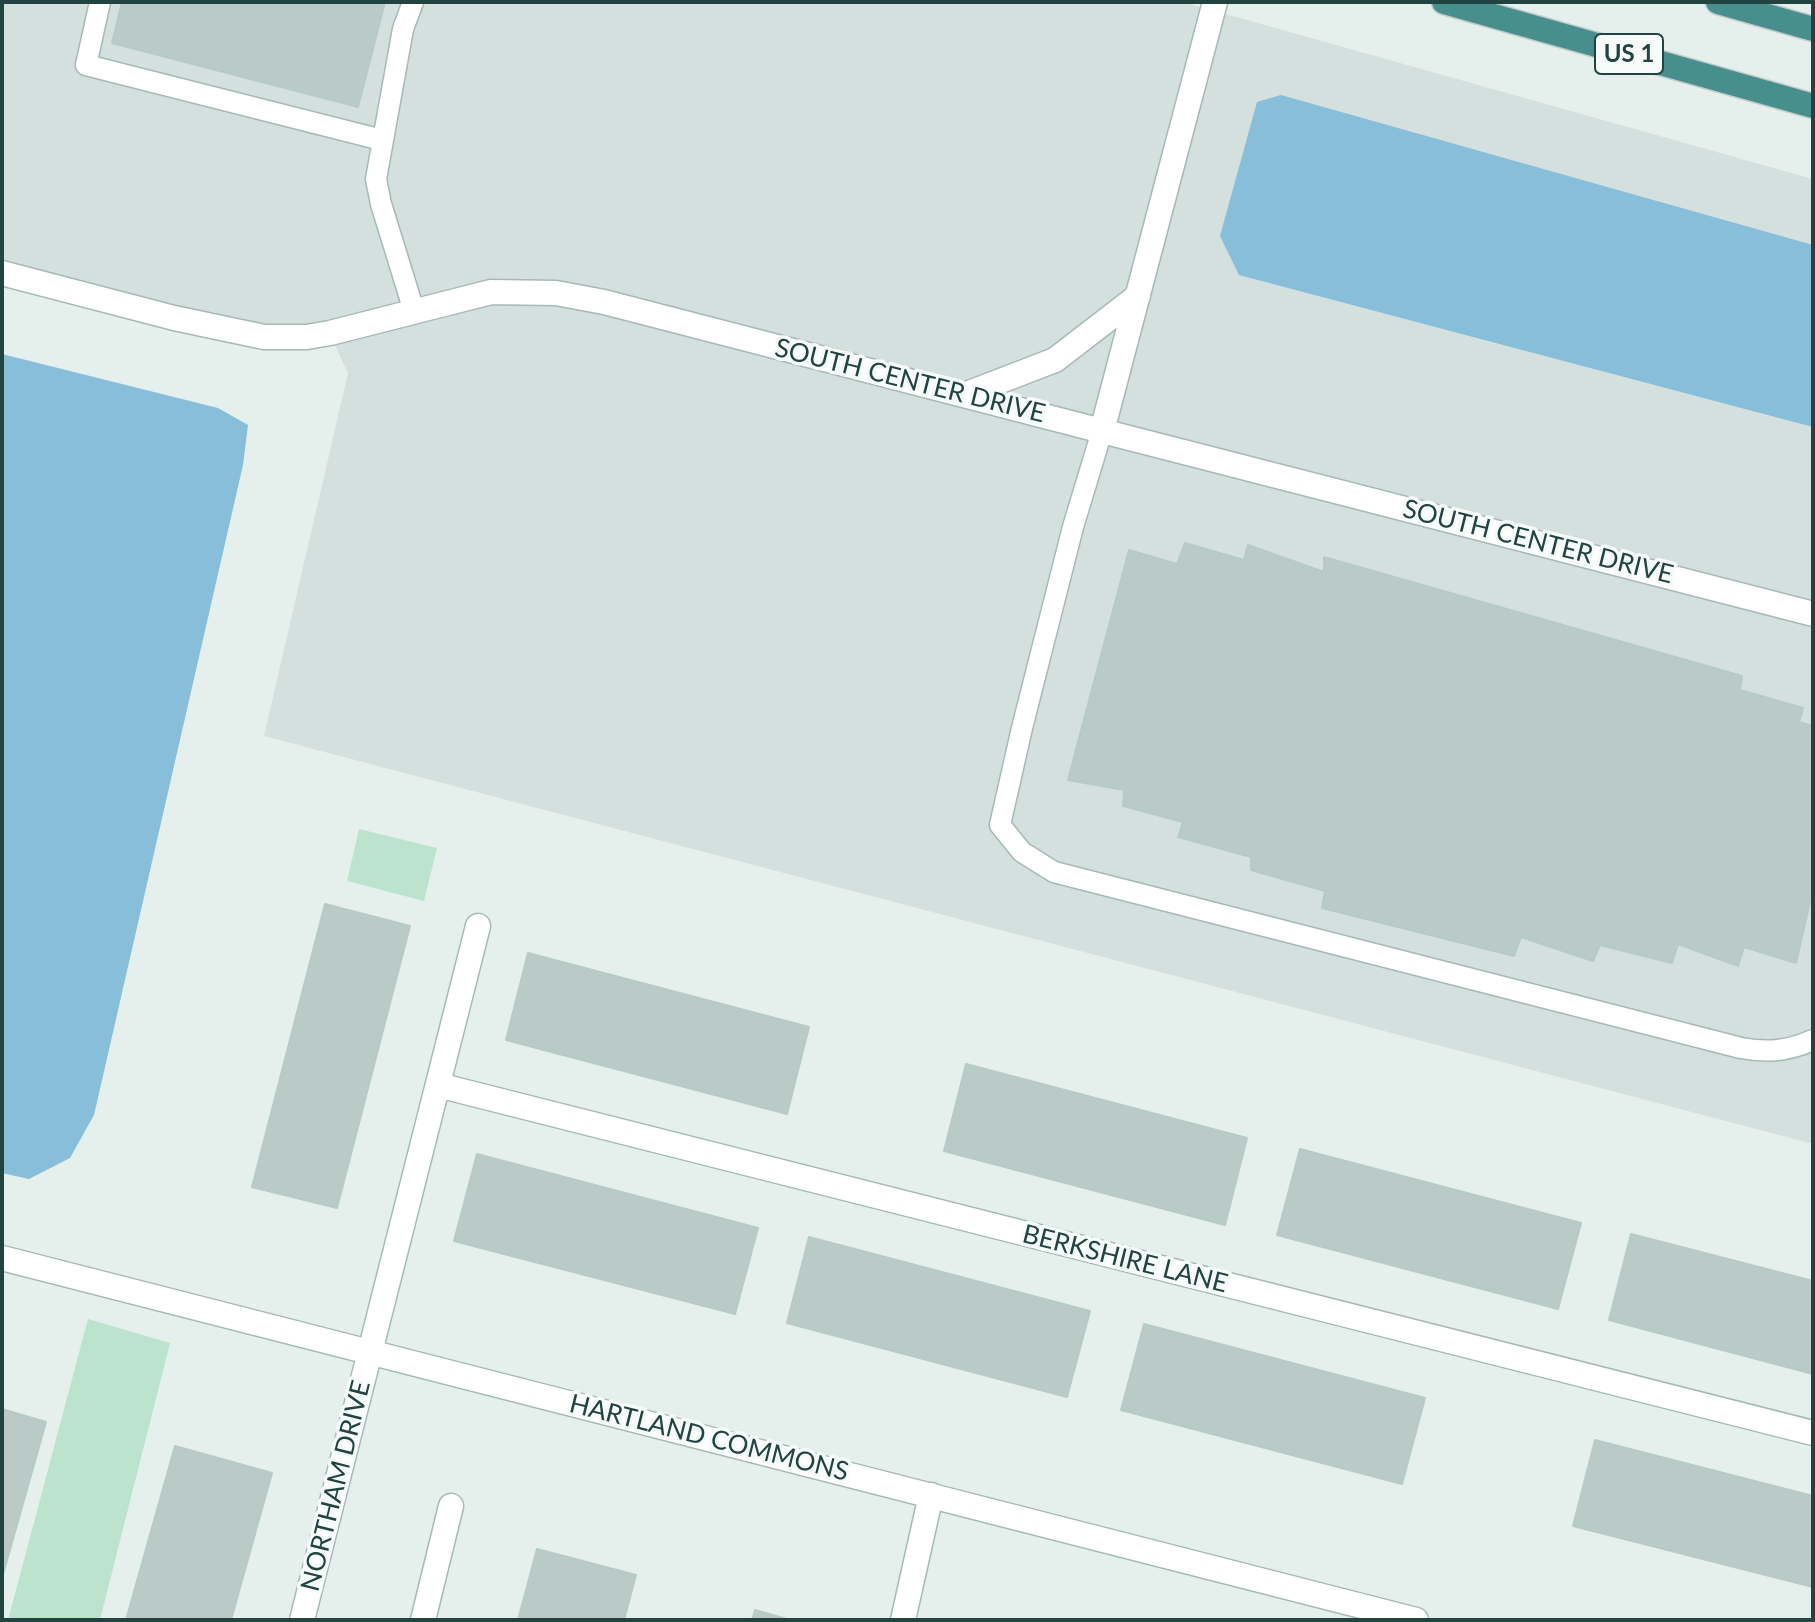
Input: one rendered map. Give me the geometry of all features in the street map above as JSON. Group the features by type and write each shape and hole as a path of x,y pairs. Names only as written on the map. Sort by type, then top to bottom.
{"highway":[{"name":"US 1","path":"1444,2 1813,106"},
{"path":"1718,2 1813,29"}],"street":[{"path":"1102,431 1215,2"},
{"name":"SOUTH CENTER DRIVE","path":"2,273 174,318 264,337 307,337 491,292 556,293 604,302 1813,614"},
{"path":"964,395 1055,360 1138,296"},
{"name":"NORTHAM DRIVE","path":"302,1620 478,926"},
{"name":"BERKSHIRE LANE","path":"438,1085 1813,1433"},
{"name":"HARTLAND COMMONS","path":"2,1258 1416,1620"},
{"path":"903,1620 931,1495"},
{"path":"423,1620 451,1506"}],"lane":[{"path":"100,2 86,65 382,140"},
{"path":"399,2 403,29"},
{"path":"413,2 403,29 376,179 414,311"},
{"path":"1102,431 1073,527 1000,825 1022,852 1054,872 1741,1048 1775,1052 1813,1040"}],"shaded area":[{"path":"2,2 1183,2 1813,179 1813,1144 264,736 348,373 329,333 307,337 2,274"}],"green space":[{"path":"359,829 437,848 424,901 347,881"},
{"path":"88,1319 170,1343 100,1620 8,1620"}],"water":[{"path":"1281,95 1813,245 1813,427 1239,275 1220,236 1257,102"},
{"path":"2,354 218,408 248,425 243,465 94,1115 70,1158 29,1179 2,1173"}],"building":[{"path":"122,2 385,2 358,107 112,43"},
{"path":"1185,543 1244,560 1248,545 1324,572 1324,557 1742,676 1740,690 1803,708 1799,722 1813,726 1813,889 1796,963 1744,947 1738,966 1678,944 1672,963 1600,945 1593,961 1521,937 1514,956 1322,908 1325,891 1251,870 1251,857 1178,837 1183,822 1123,806 1124,790 1068,780 1129,550 1177,564"},
{"path":"325,904 410,926 337,1208 252,1187"},
{"path":"528,953 809,1027 787,1114 506,1040"},
{"path":"966,1064 1247,1138 1225,1225 944,1151"},
{"path":"1300,1149 1581,1223 1558,1309 1277,1235"},
{"path":"477,1154 758,1228 735,1314 454,1241"},
{"path":"1631,1234 1813,1281 1813,1374 1609,1320"},
{"path":"809,1237 1090,1311 1067,1397 787,1323"},
{"path":"1144,1324 1425,1398 1402,1484 1121,1410"},
{"path":"2,1409 46,1422 2,1578"},
{"path":"1595,1440 1813,1496 1813,1587 1573,1526"},
{"path":"175,1446 272,1473 231,1620 126,1620"},
{"path":"537,1549 636,1575 624,1620 518,1620"},
{"path":"755,1610 790,1620 752,1620"}]}
